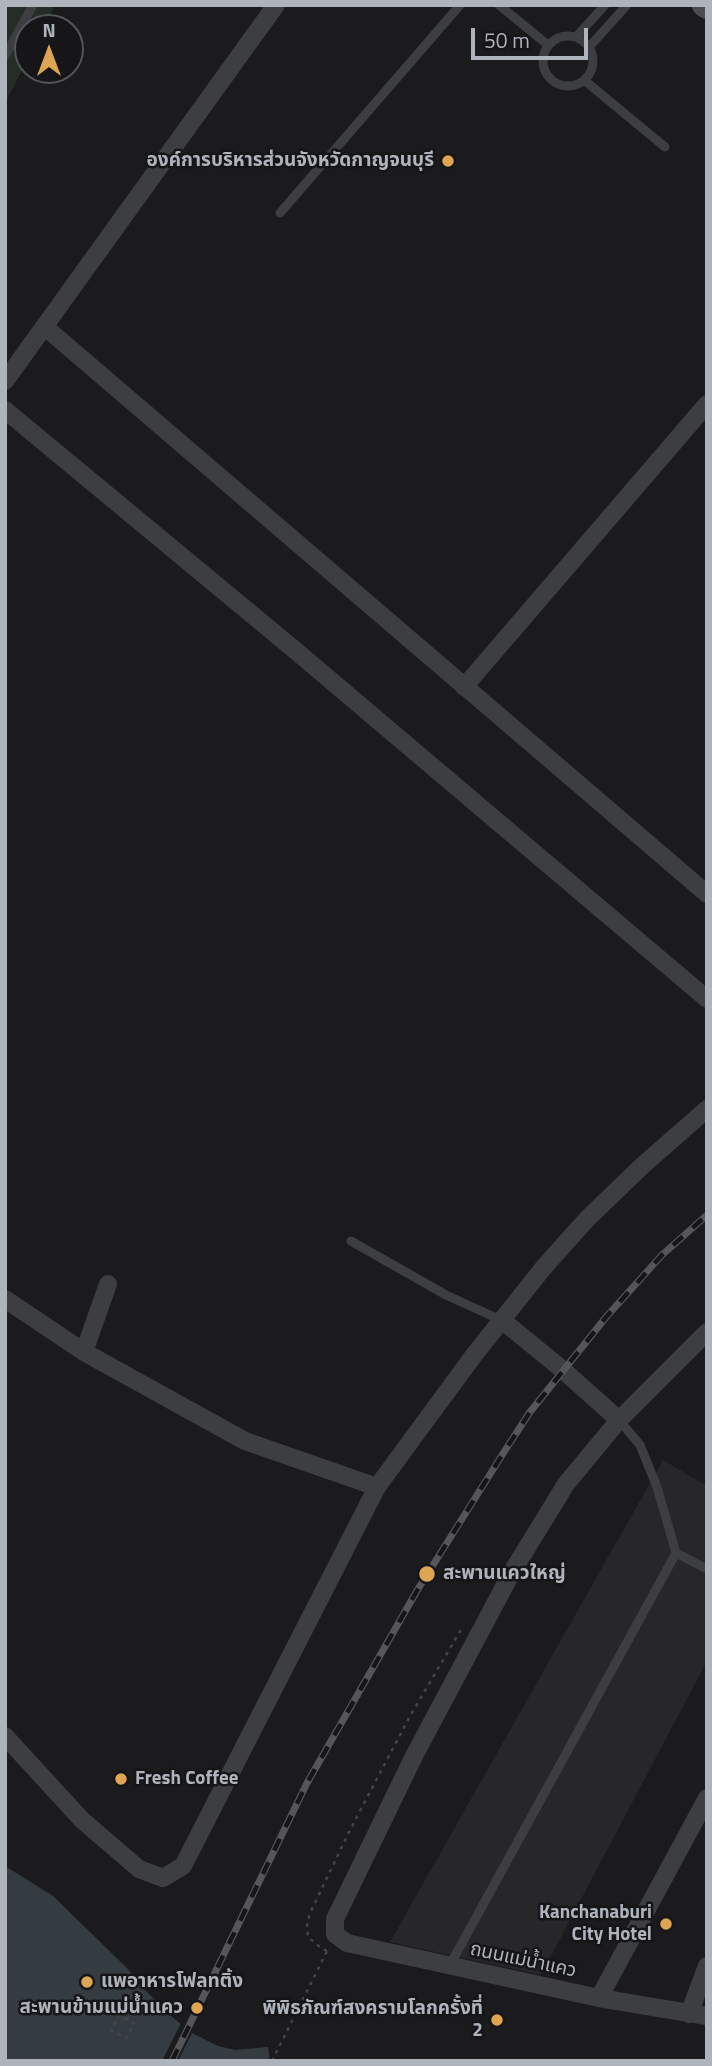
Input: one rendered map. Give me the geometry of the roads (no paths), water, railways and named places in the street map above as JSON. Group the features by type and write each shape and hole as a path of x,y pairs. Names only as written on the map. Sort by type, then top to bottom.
{"street":[{"path":"5,381 276,5"},
{"path":"45,327 707,894"},
{"path":"464,687 707,404"},
{"path":"5,410 307,660 707,999"},
{"path":"5,1736 82,1821 139,1869 163,1878 183,1866 377,1487 474,1355 544,1267 587,1219 707,1109"},
{"path":"84,1352 108,1284"},
{"path":"5,1299 84,1352 245,1441 377,1487"},
{"path":"503,1321 619,1420 707,1332"},
{"name":"ถนนแม่น้ำแคว","path":"619,1420 566,1484 512,1573 414,1756 335,1919 335,1934 347,1943 449,1967 698,2015"},
{"path":"599,1998 707,1798"},
{"path":"698,2015 707,1966"}],"lane":[{"path":"5,56 33,5"},
{"path":"280,213 460,5"},
{"path":"499,5 548,45"},
{"path":"576,37 606,5"},
{"path":"590,46 627,5"},
{"path":"568,35 590,46 593,67 584,80 569,86 562,85 549,76 543,62 548,45 568,35"},
{"path":"584,80 664,147"},
{"path":"351,1241 446,1295 503,1321"},
{"path":"449,1967 676,1553 657,1487 640,1445 619,1420"},
{"path":"676,1553 707,1569"}],"railway":[{"path":"172,2061 307,1783 418,1589 504,1452 530,1412 607,1316 662,1255 707,1215"}],"place":[{"name":"องค์การบริหารส่วนจังหวัดกาญจนบุรี","path":"448,161"},
{"name":"สะพานแควใหญ่","path":"427,1574"},
{"name":"Fresh Coffee","path":"121,1779"},
{"name":"Kanchanaburi City Hotel","path":"666,1924"},
{"name":"แพอาหารโฟลทติ้ง","path":"87,1982"},
{"name":"สะพานข้ามแม่น้ำแคว","path":"197,2008"},
{"name":"พิพิธภัณฑ์สงครามโลกครั้งที่ 2","path":"497,2020"}]}
